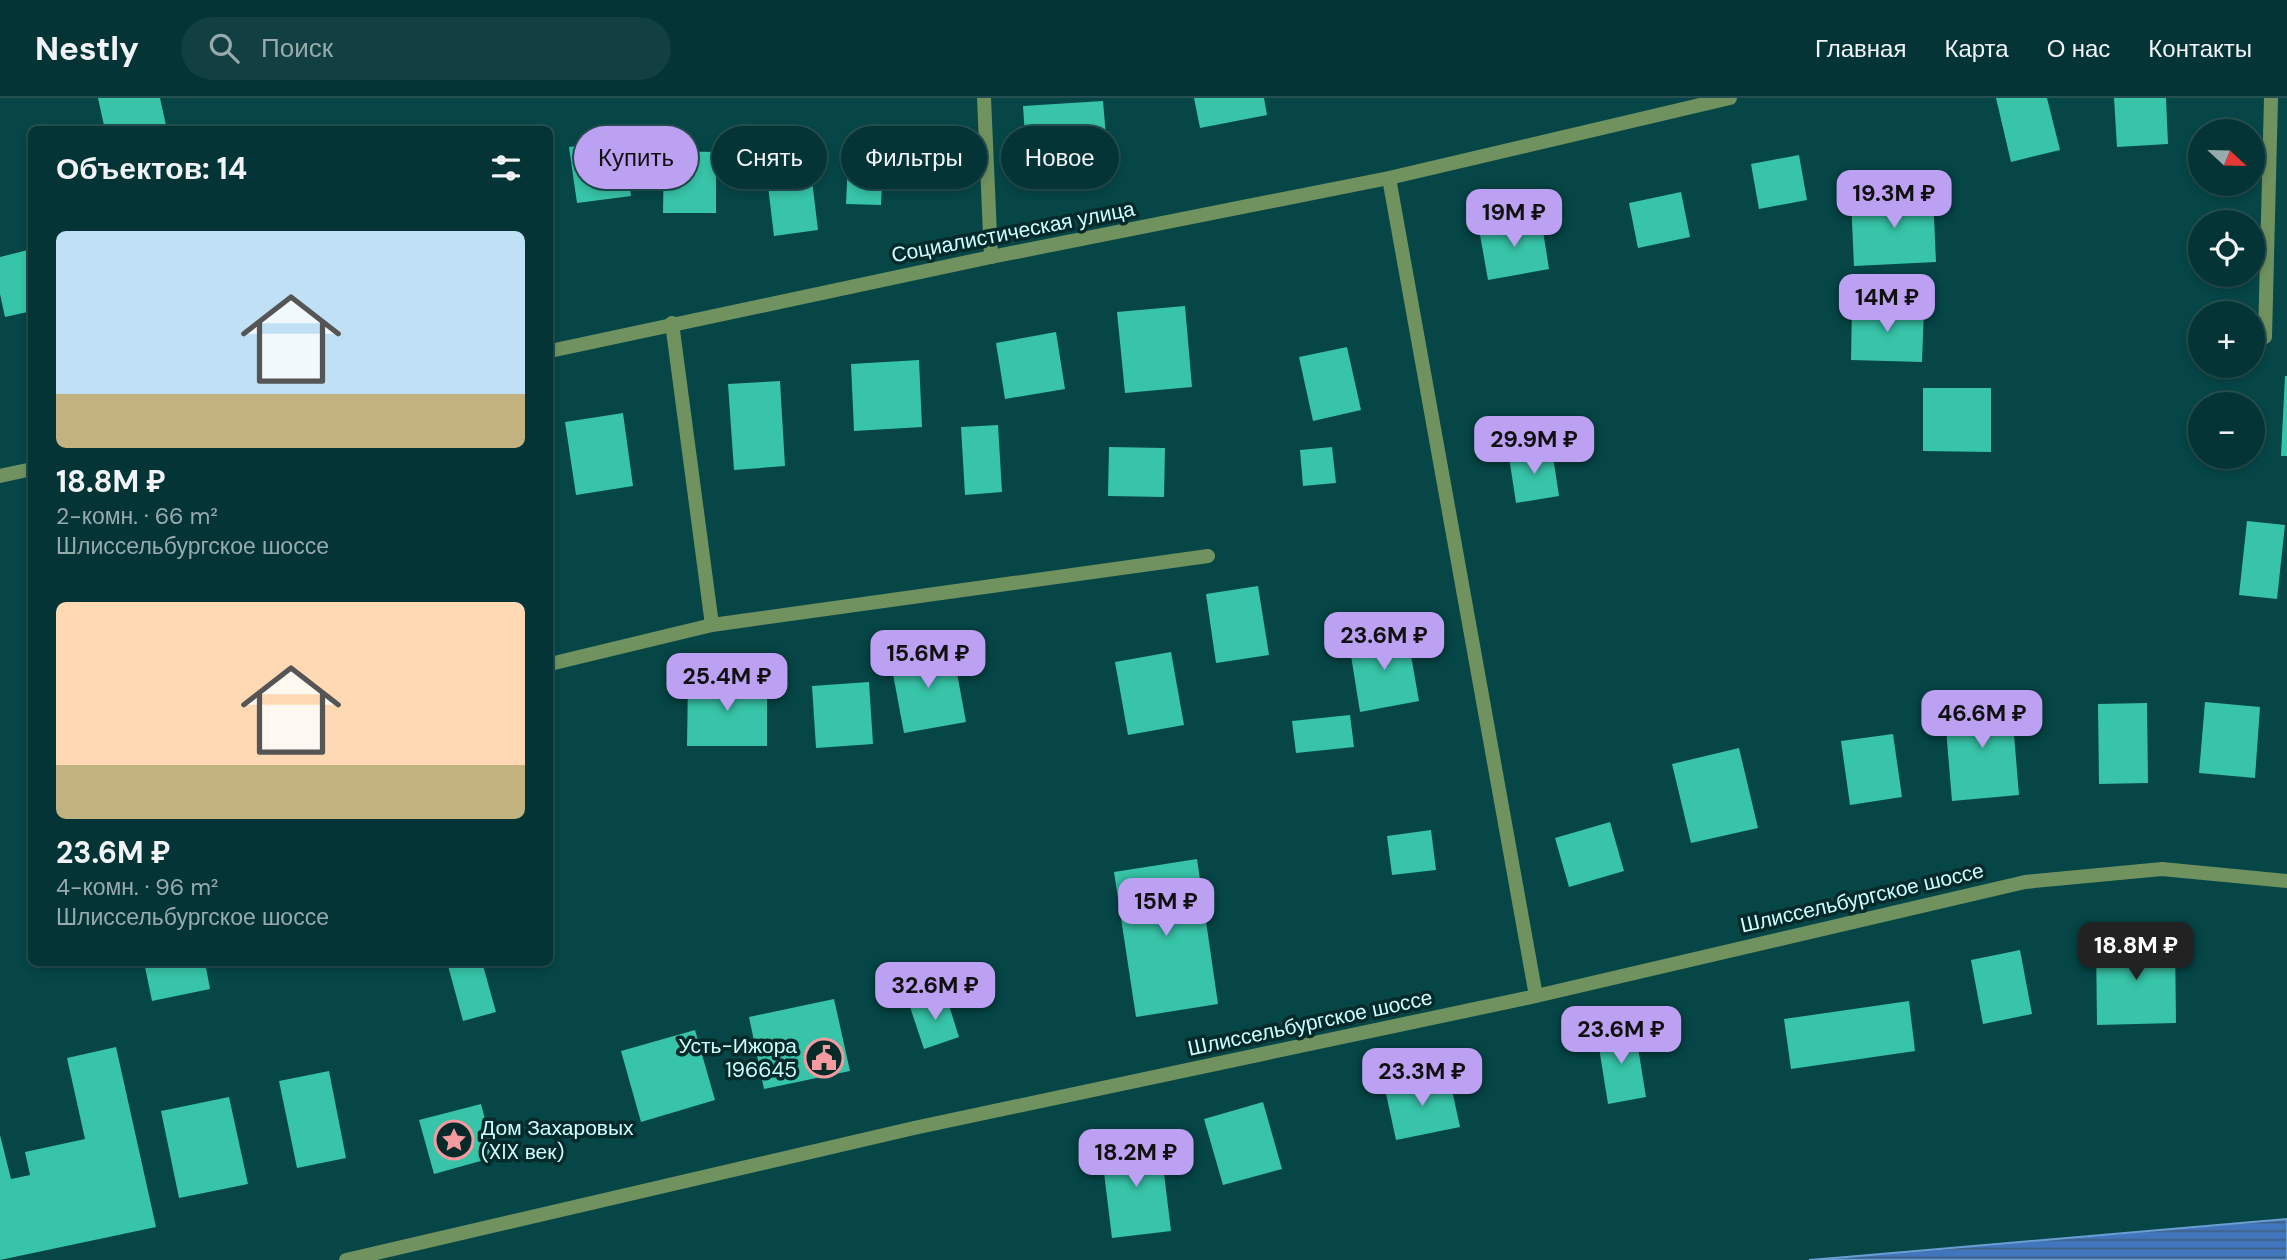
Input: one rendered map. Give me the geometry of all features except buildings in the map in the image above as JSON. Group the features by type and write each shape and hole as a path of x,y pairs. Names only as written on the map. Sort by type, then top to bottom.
{"street":[{"path":"984,98 990,257"},
{"name":"Социалистическая улица","path":"553,350 990,257 1389,178 1730,98"},
{"path":"2265,337 2271,98"},
{"path":"1389,178 1536,996"},
{"path":"673,323 712,625"},
{"path":"0,476 28,470"},
{"path":"553,663 712,625 1209,556"},
{"name":"Шлиссельбургское шоссе","path":"346,1260 914,1128 1536,996 2025,882 2162,869 2287,881"}],"water":[{"path":"2287,1219 2287,1260 1809,1260 1846,1257"}],"place":[{"name":"Усть-Ижора 196645","path":"824,1058"},
{"name":"Дом Захаровых (XIX век)","path":"454,1140"}]}
